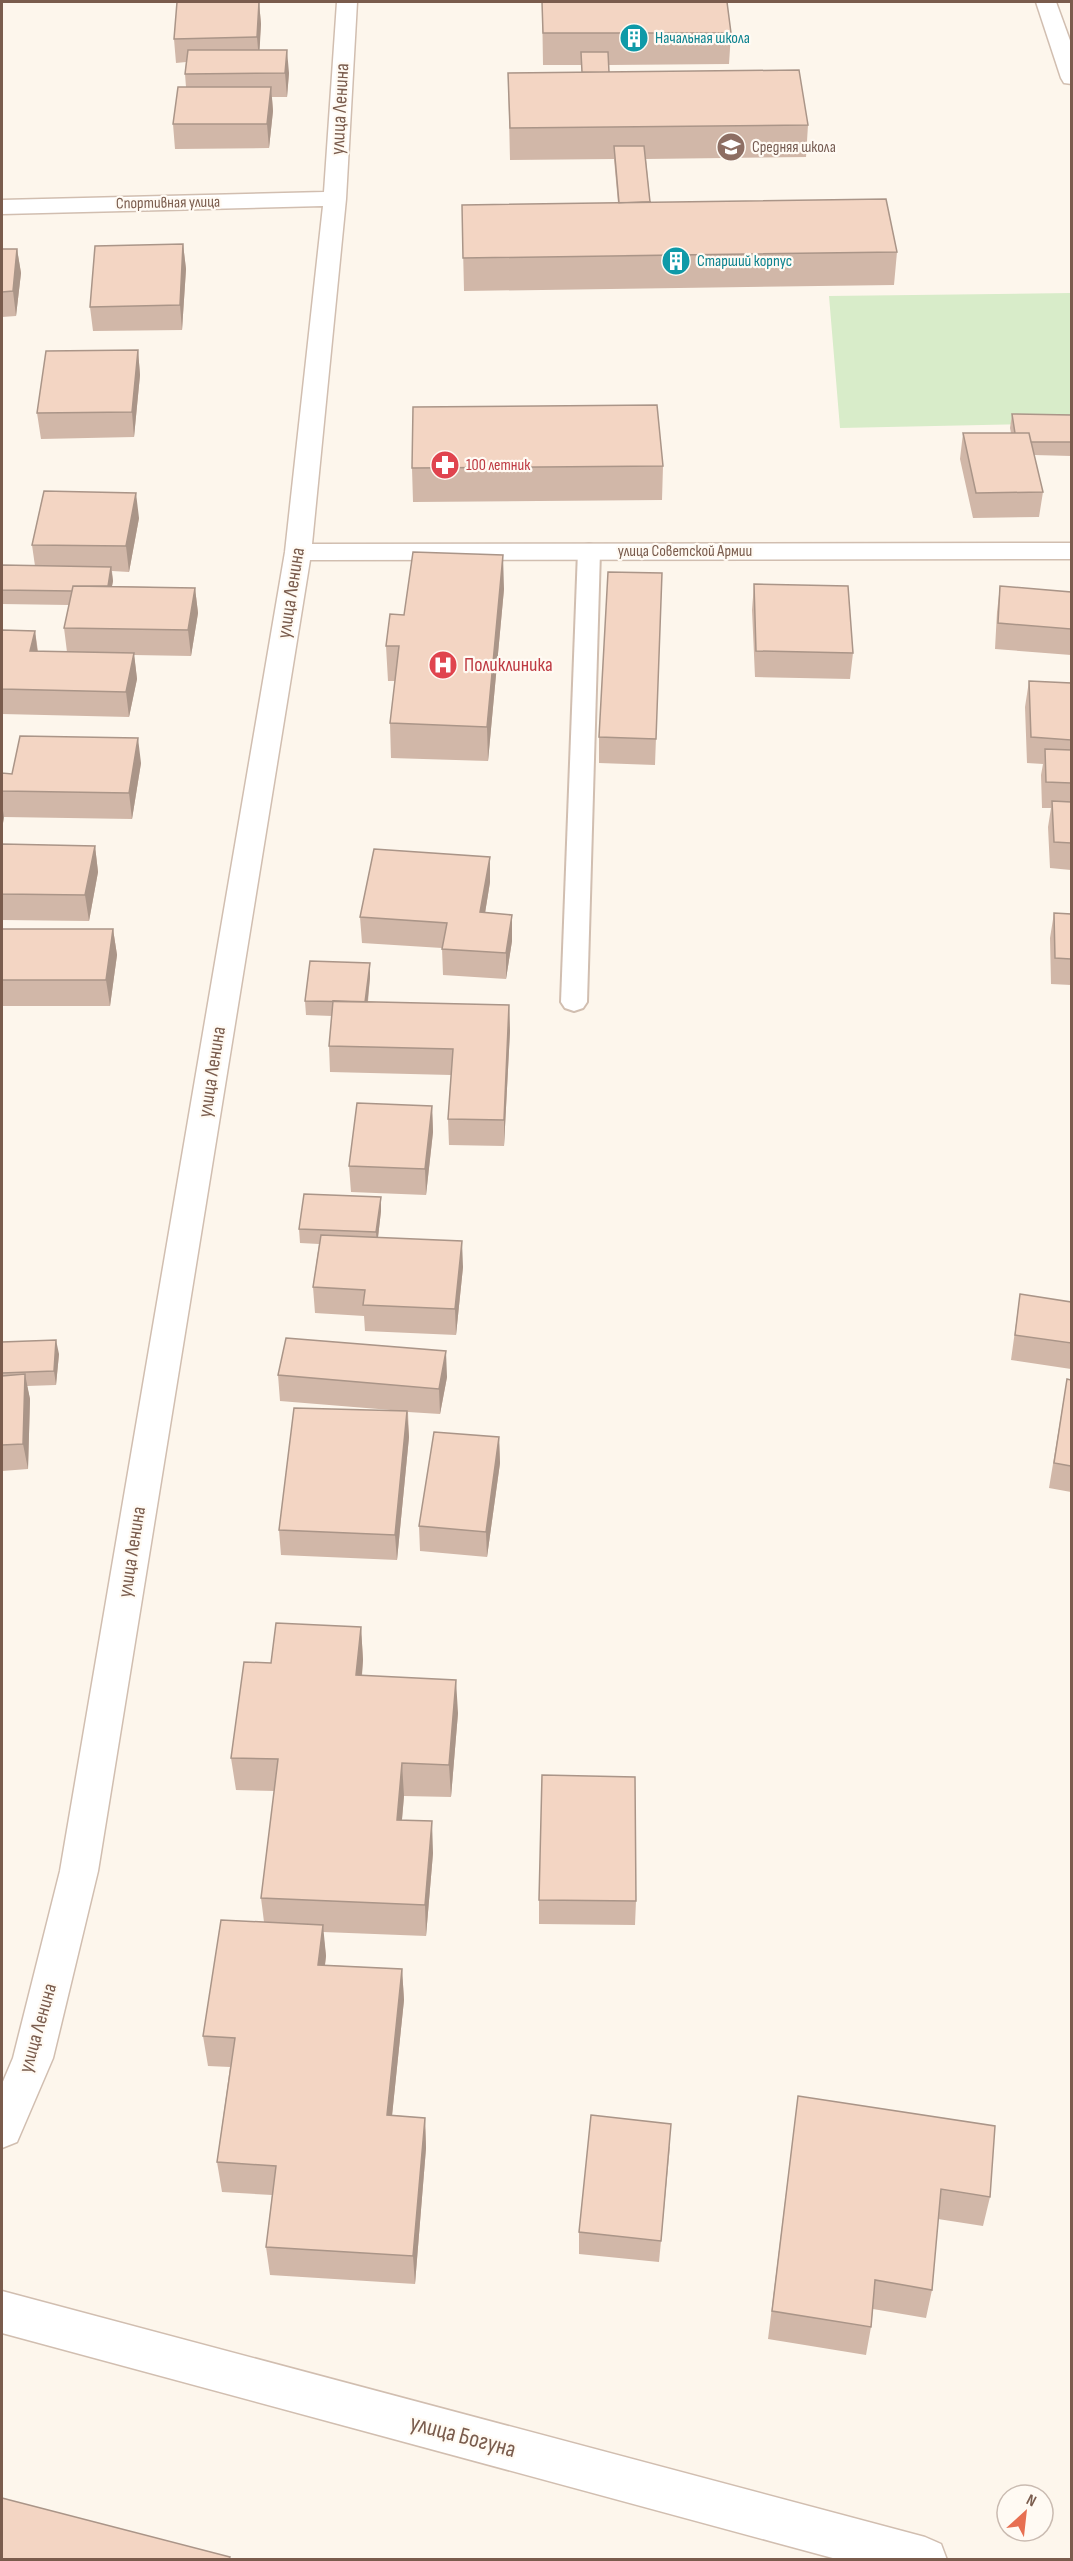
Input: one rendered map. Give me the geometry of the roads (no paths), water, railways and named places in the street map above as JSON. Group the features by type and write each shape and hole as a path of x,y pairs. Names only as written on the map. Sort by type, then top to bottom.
{"street":[{"name":"улица Ленина","path":"2,2129 33,2058 79,1871 298,552 335,199 347,2"},
{"path":"1046,2 1071,78"},
{"name":"Спортивная улица","path":"2,207 335,199"},
{"name":"улица Советской Армии","path":"298,552 1071,551"},
{"name":"улица Богуна","path":"2,2312 925,2559"}],"lane":[{"path":"574,1002 589,551"}],"place":[{"name":"Начальная школа","path":"634,38"},
{"name":"Средняя школа","path":"731,147"},
{"name":"Старший корпус","path":"676,261"},
{"name":"100 летник","path":"445,465"},
{"name":"Поликлиника","path":"443,665"}]}
